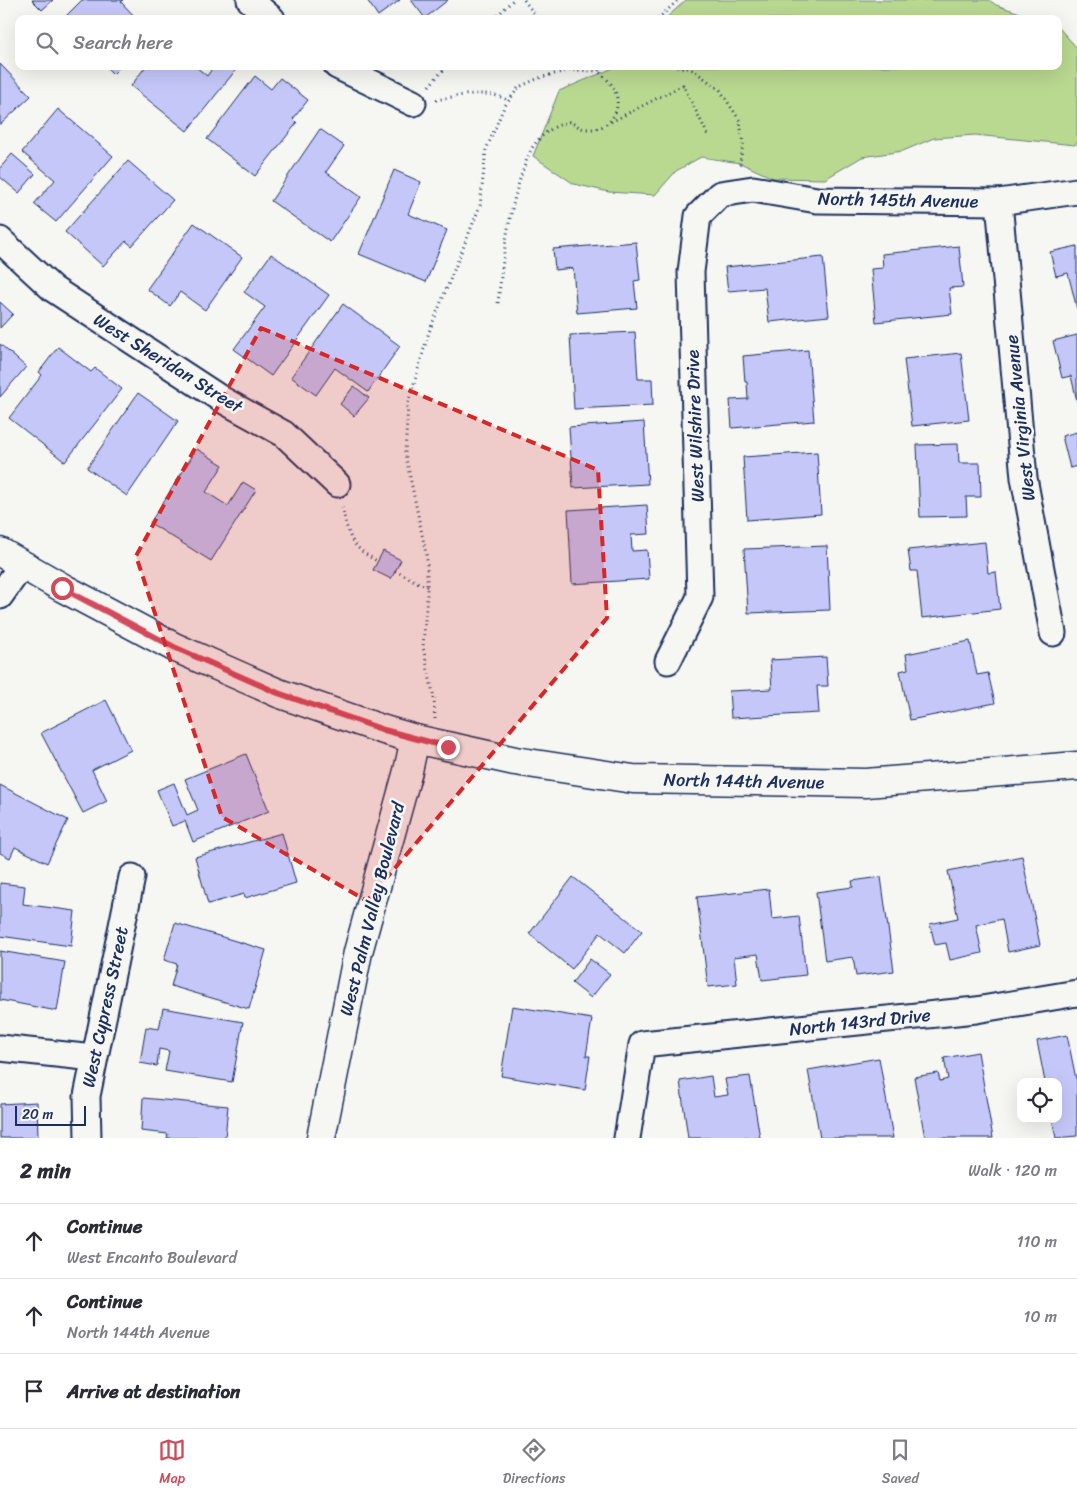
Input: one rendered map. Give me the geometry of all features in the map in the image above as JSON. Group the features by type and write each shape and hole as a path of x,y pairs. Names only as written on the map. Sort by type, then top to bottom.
{"main road":[{"name":"North 144th Avenue","path":"11,558 174,647 278,693 384,730 425,742 515,761 633,779 866,783 1077,766"},
{"name":"West Palm Valley Boulevard","path":"321,1138 358,952 408,772 425,742"}],"street":[{"path":"250,0 267,15"},
{"path":"345,70 413,103"},
{"name":"North 145th Avenue","path":"720,194 753,189 817,200 999,202 1077,192"},
{"name":"West Wilshire Drive","path":"668,661 700,596 691,272 698,216 720,194"},
{"name":"West Virginia Avenue","path":"999,202 1024,478 1053,633"},
{"name":"West Sheridan Street","path":"0,240 53,289 221,398 284,434 337,484"},
{"path":"0,596 11,558"},
{"name":"West Cypress Street","path":"88,1138 87,1096 132,878"},
{"name":"North 143rd Drive","path":"628,1138 642,1044 976,1010 1077,993"},
{"path":"0,1048 94,1058"}],"path":[{"path":"498,15 513,0"},
{"path":"524,0 535,15"},
{"path":"662,15 678,0"},
{"path":"425,742 434,698 423,647 427,558 405,453 408,404 429,332 480,206 486,150 504,107 519,87 539,78 570,70 598,71 610,83 616,96 617,110 614,118 608,123"},
{"path":"693,70 720,90 740,121 743,144 739,168 720,194"},
{"path":"498,303 510,217 516,190 533,146 544,134 569,122 586,130 594,129 683,85 708,134"},
{"path":"413,103 473,94 497,96 508,101"},
{"path":"337,484 352,543 361,552 377,561"},
{"path":"395,571 427,587"}],"highlighted area":[{"path":"261,328 598,470 607,618 367,901 222,817 136,556"}],"green space":[{"path":"686,0 989,0 996,5 1026,15 669,15"},
{"path":"1062,31 1077,48 1077,143 1075,145 975,135 934,138 903,151 862,157 825,179 773,178 740,163 701,157 676,171 655,195 609,192 574,184 533,156 559,91 609,70 1062,70"}],"building":[{"path":"32,0 53,0 42,10"},
{"path":"82,0 123,0 121,2 133,15 67,15"},
{"path":"367,0 400,0 379,15 377,15"},
{"path":"411,0 448,0 429,15 423,15"},
{"path":"0,64 31,96 0,125"},
{"path":"109,70 117,70 113,74"},
{"path":"143,70 200,70 207,76 211,70 236,70 187,131 131,86"},
{"path":"255,76 271,89 280,78 308,100 293,119 297,123 255,176 207,139"},
{"path":"58,109 113,156 56,222 34,204 55,180 22,152"},
{"path":"320,129 344,146 326,172 361,197 330,242 271,201"},
{"path":"12,154 35,174 19,193 0,177 0,168"},
{"path":"128,161 173,200 132,246 126,241 103,266 65,232"},
{"path":"394,170 421,182 408,214 447,230 426,282 359,254"},
{"path":"194,223 242,257 205,310 180,292 170,306 147,289"},
{"path":"636,242 640,280 634,281 637,308 577,313 573,268 555,270 553,249"},
{"path":"959,246 963,287 949,288 952,314 876,322 871,269 883,268 882,254"},
{"path":"1077,246 1077,309 1068,273 1056,276 1050,252"},
{"path":"271,254 329,295 271,376 234,349 265,307 244,292"},
{"path":"823,257 829,316 769,322 765,288 728,291 725,267"},
{"path":"0,302 13,314 0,328"},
{"path":"343,304 400,346 368,392 335,368 316,395 291,377"},
{"path":"635,332 638,379 652,379 653,405 574,409 570,335"},
{"path":"1077,335 1077,401 1071,376 1062,378 1053,341"},
{"path":"0,344 26,367 0,397"},
{"path":"58,347 91,372 95,368 122,389 65,462 9,418 42,375 39,372"},
{"path":"808,350 814,421 732,428 730,400 748,399 743,356"},
{"path":"961,353 969,420 912,426 904,359"},
{"path":"354,386 369,398 354,416 340,404"},
{"path":"138,393 178,421 127,496 87,468"},
{"path":"644,422 648,484 573,488 569,427"},
{"path":"1077,432 1077,466 1070,468 1062,436"},
{"path":"958,444 959,463 980,463 981,497 966,497 967,516 920,517 917,445"},
{"path":"197,449 223,465 206,492 228,506 243,482 256,490 211,561 150,523"},
{"path":"817,452 821,514 747,520 743,457"},
{"path":"647,505 649,534 631,535 632,551 647,550 649,579 572,584 568,510"},
{"path":"985,542 988,573 996,572 1000,609 922,618 917,571 911,571 908,550"},
{"path":"827,546 830,610 748,613 744,549"},
{"path":"383,551 401,560 391,579 373,570"},
{"path":"970,641 977,675 988,673 995,703 910,720 900,671 908,669 906,654"},
{"path":"826,657 828,686 817,686 819,713 731,718 729,691 772,689 770,660"},
{"path":"106,700 131,750 92,770 107,801 83,813 41,733"},
{"path":"246,754 269,811 193,842 185,821 172,826 157,790 174,783 187,815 198,810 185,779"},
{"path":"0,785 68,820 47,863 15,847 10,858 0,853"},
{"path":"282,833 296,883 245,898 244,894 208,904 195,857"},
{"path":"1022,856 1040,945 1008,952 1002,919 976,925 982,953 950,960 946,943 935,945 930,924 958,918 948,871"},
{"path":"573,877 642,931 625,953 600,933 572,969 529,934"},
{"path":"881,877 894,971 856,976 853,957 825,961 816,892 853,887 852,881"},
{"path":"0,883 25,886 23,904 75,911 71,946 0,936"},
{"path":"769,889 772,919 799,916 806,975 762,980 758,954 734,957 737,984 708,987 697,897"},
{"path":"175,923 266,950 249,1009 171,986 177,964 164,960"},
{"path":"0,951 65,962 57,1011 0,1000"},
{"path":"590,959 610,974 591,998 572,983"},
{"path":"512,1006 592,1019 586,1056 590,1056 585,1090 501,1076"},
{"path":"163,1008 243,1022 232,1082 165,1071 169,1051 159,1049 157,1066 140,1063 146,1027 159,1029"},
{"path":"1067,1035 1077,1079 1077,1136 1056,1138 1053,1123 1062,1123 1062,1078 1044,1078 1037,1041"},
{"path":"978,1052 993,1138 925,1138 914,1077 938,1073 940,1081 948,1079 944,1058"},
{"path":"879,1058 893,1138 820,1138 808,1070"},
{"path":"711,1076 714,1097 728,1095 725,1079 750,1076 760,1138 688,1138 680,1081"},
{"path":"143,1098 228,1106 225,1138 167,1138 168,1134 141,1131"},
{"path":"37,1102 38,1138 0,1138 0,1104"}],"route":[{"path":"62,588 174,647 278,693 384,730 448,747"}]}
